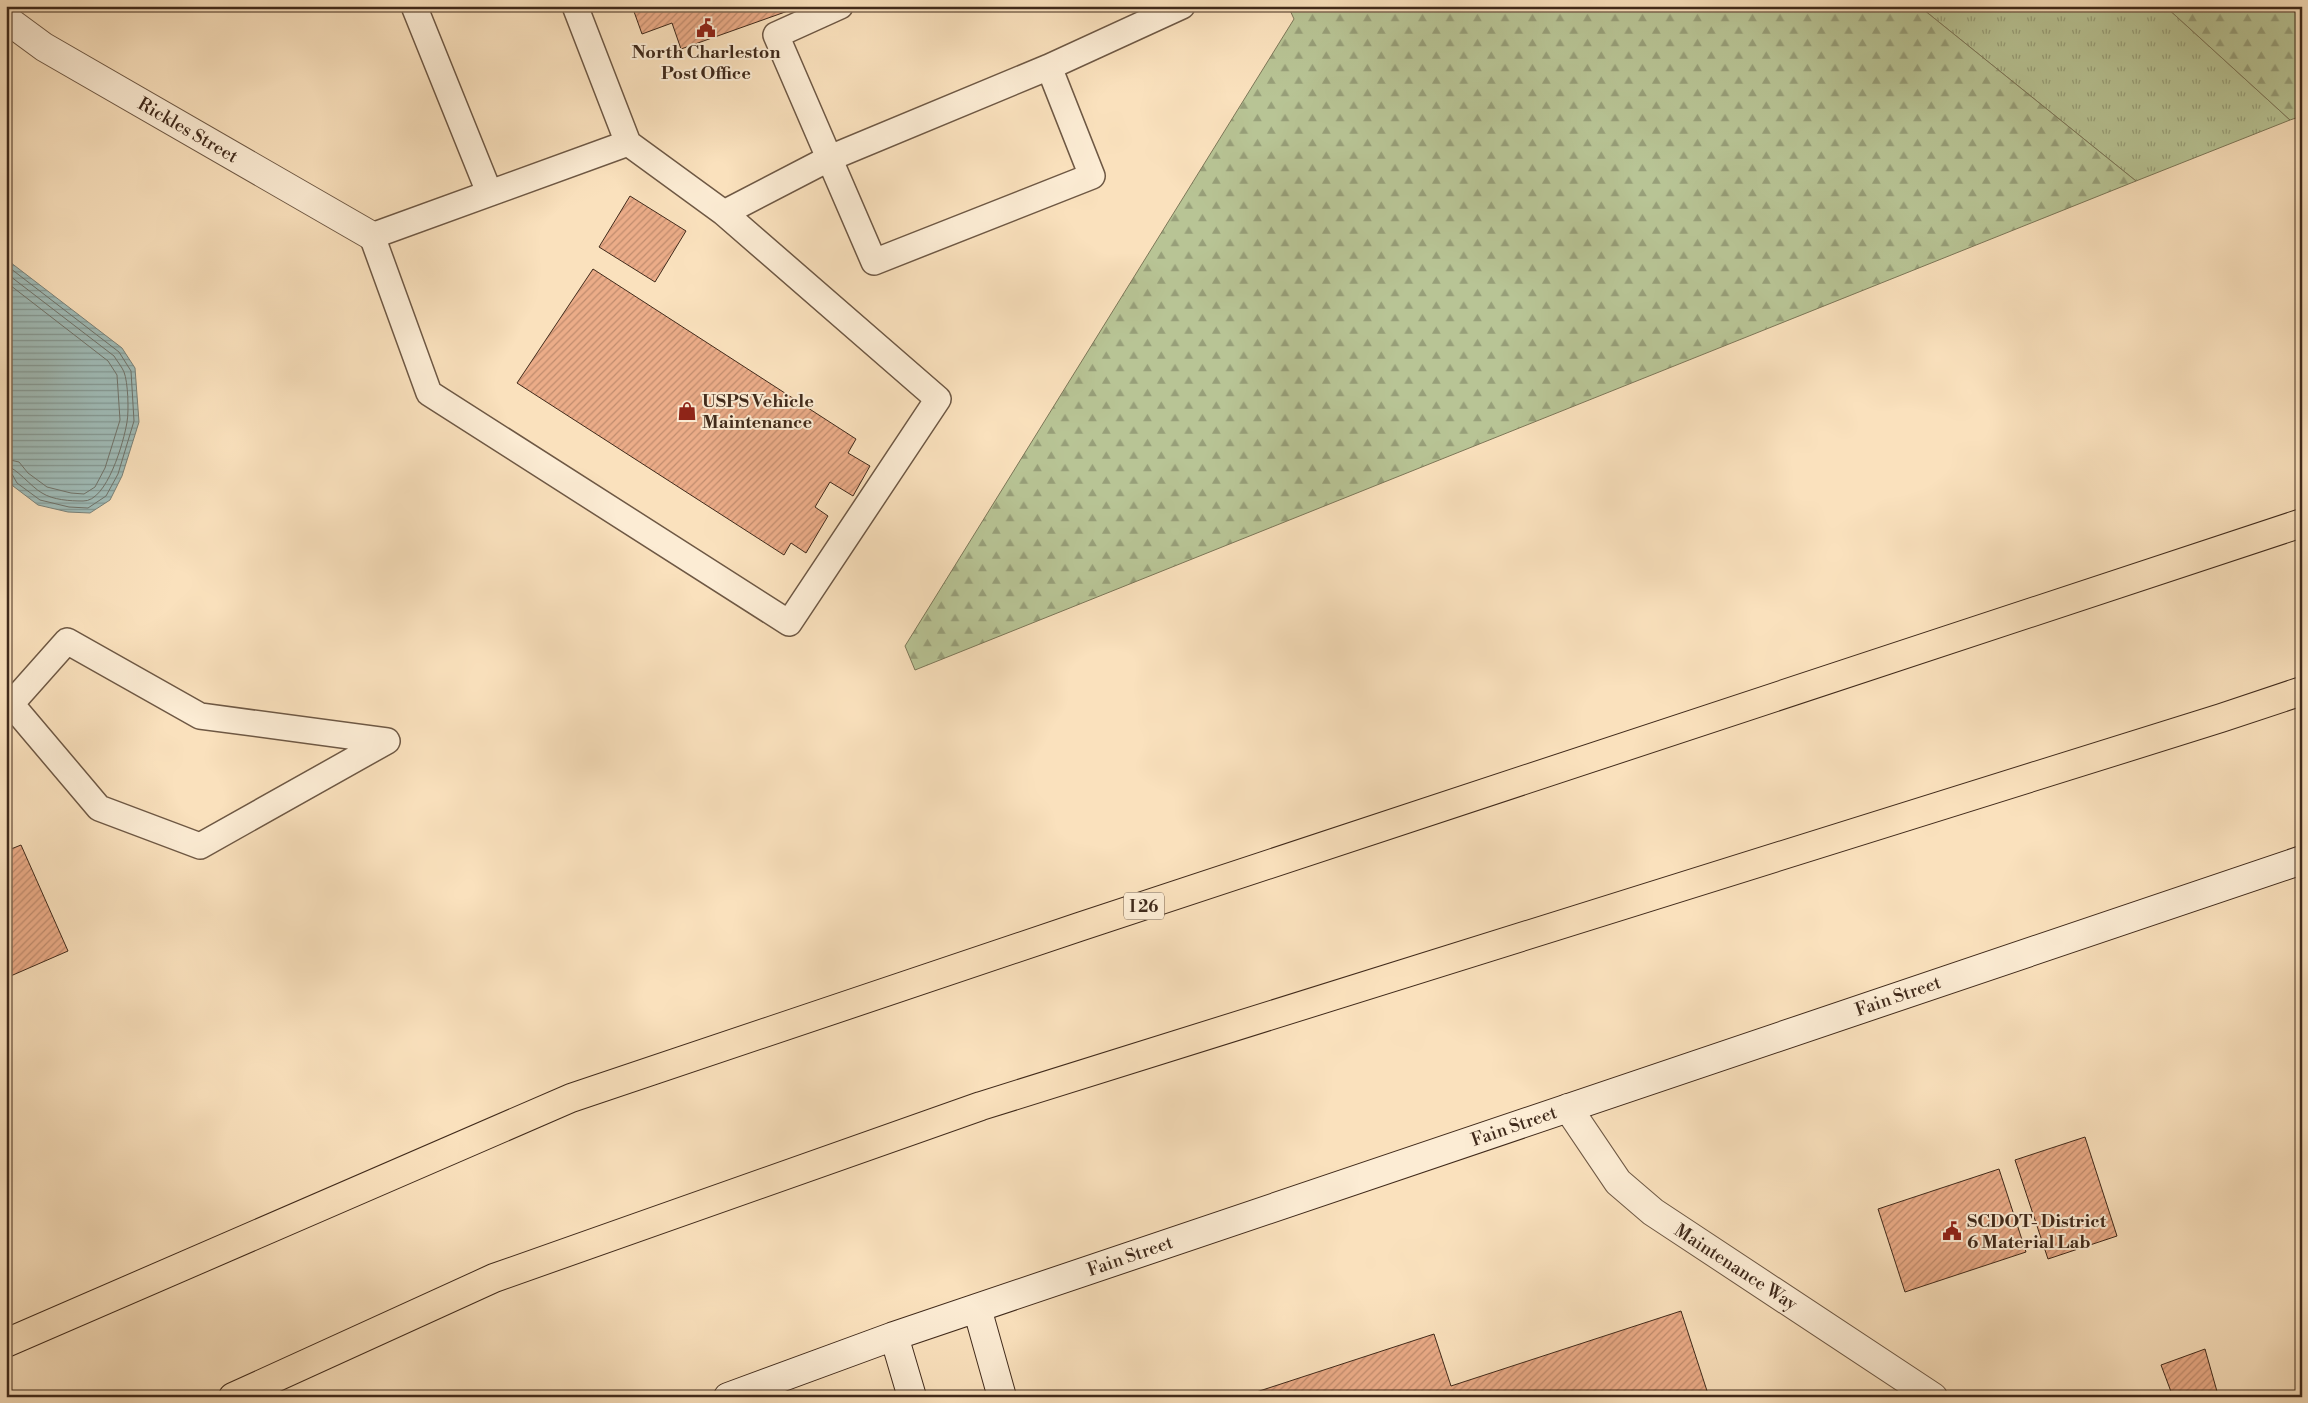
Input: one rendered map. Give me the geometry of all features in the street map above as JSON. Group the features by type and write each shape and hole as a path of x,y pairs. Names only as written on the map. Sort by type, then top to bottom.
{"highway":[{"name":"I 26","path":"6,1343 572,1098 1070,930 2302,523"},
{"path":"233,1397 494,1278 981,1106 2302,691"}],"street":[{"name":"Rickles Street","path":"6,19 44,47 372,236"},
{"name":"Fain Street","path":"728,1397 894,1336 2302,860"},
{"name":"Maintenance Way","path":"1568,1108 1618,1182 1654,1212 1933,1397"},
{"path":"977,1308 1002,1397"},
{"path":"894,1336 912,1397"}],"lane":[{"path":"414,6 489,192"},
{"path":"575,6 628,143 724,213 938,399 789,623 429,392 372,236 628,143"},
{"path":"840,6 776,35 874,262 1092,176 1049,67"},
{"path":"724,213 830,158 1049,67 1182,6"},
{"path":"67,641 200,716 387,741 200,846 99,808 9,701 67,641"}],"green space":[{"path":"1288,6 1919,6 2136,181 915,670 905,646 1294,19"},
{"path":"1919,6 2165,6 2290,120 2136,181"},
{"path":"2165,6 2302,6 2302,116 2290,120"}],"water":[{"path":"6,259 122,348 135,368 139,422 122,476 110,500 90,513 68,512 38,505 13,486 6,474"}],"building":[{"name":"North Charleston Post Office","path":"632,6 802,6 681,49 672,23 642,34"},
{"path":"630,196 686,231 655,282 599,247"},
{"name":"USPS Vehicle Maintenance","path":"593,269 856,439 848,453 870,466 853,496 830,482 815,507 828,516 806,553 791,543 784,555 517,383"},
{"path":"21,845 68,951 6,978 6,851"},
{"path":"2085,1137 2117,1236 2048,1259 2015,1160"},
{"name":"SCDOT- District 6 Material Lab","path":"1999,1169 2026,1252 1905,1292 1878,1209"},
{"path":"1681,1311 1709,1397 1241,1397 1434,1334 1451,1386"},
{"path":"2205,1349 2218,1395 2213,1397 2173,1397 2161,1365"}],"place":[{"name":"North Charleston Post Office","path":"706,28"},
{"name":"USPS Vehicle Maintenance","path":"687,411"},
{"name":"SCDOT- District 6 Material Lab","path":"1952,1231"}]}
